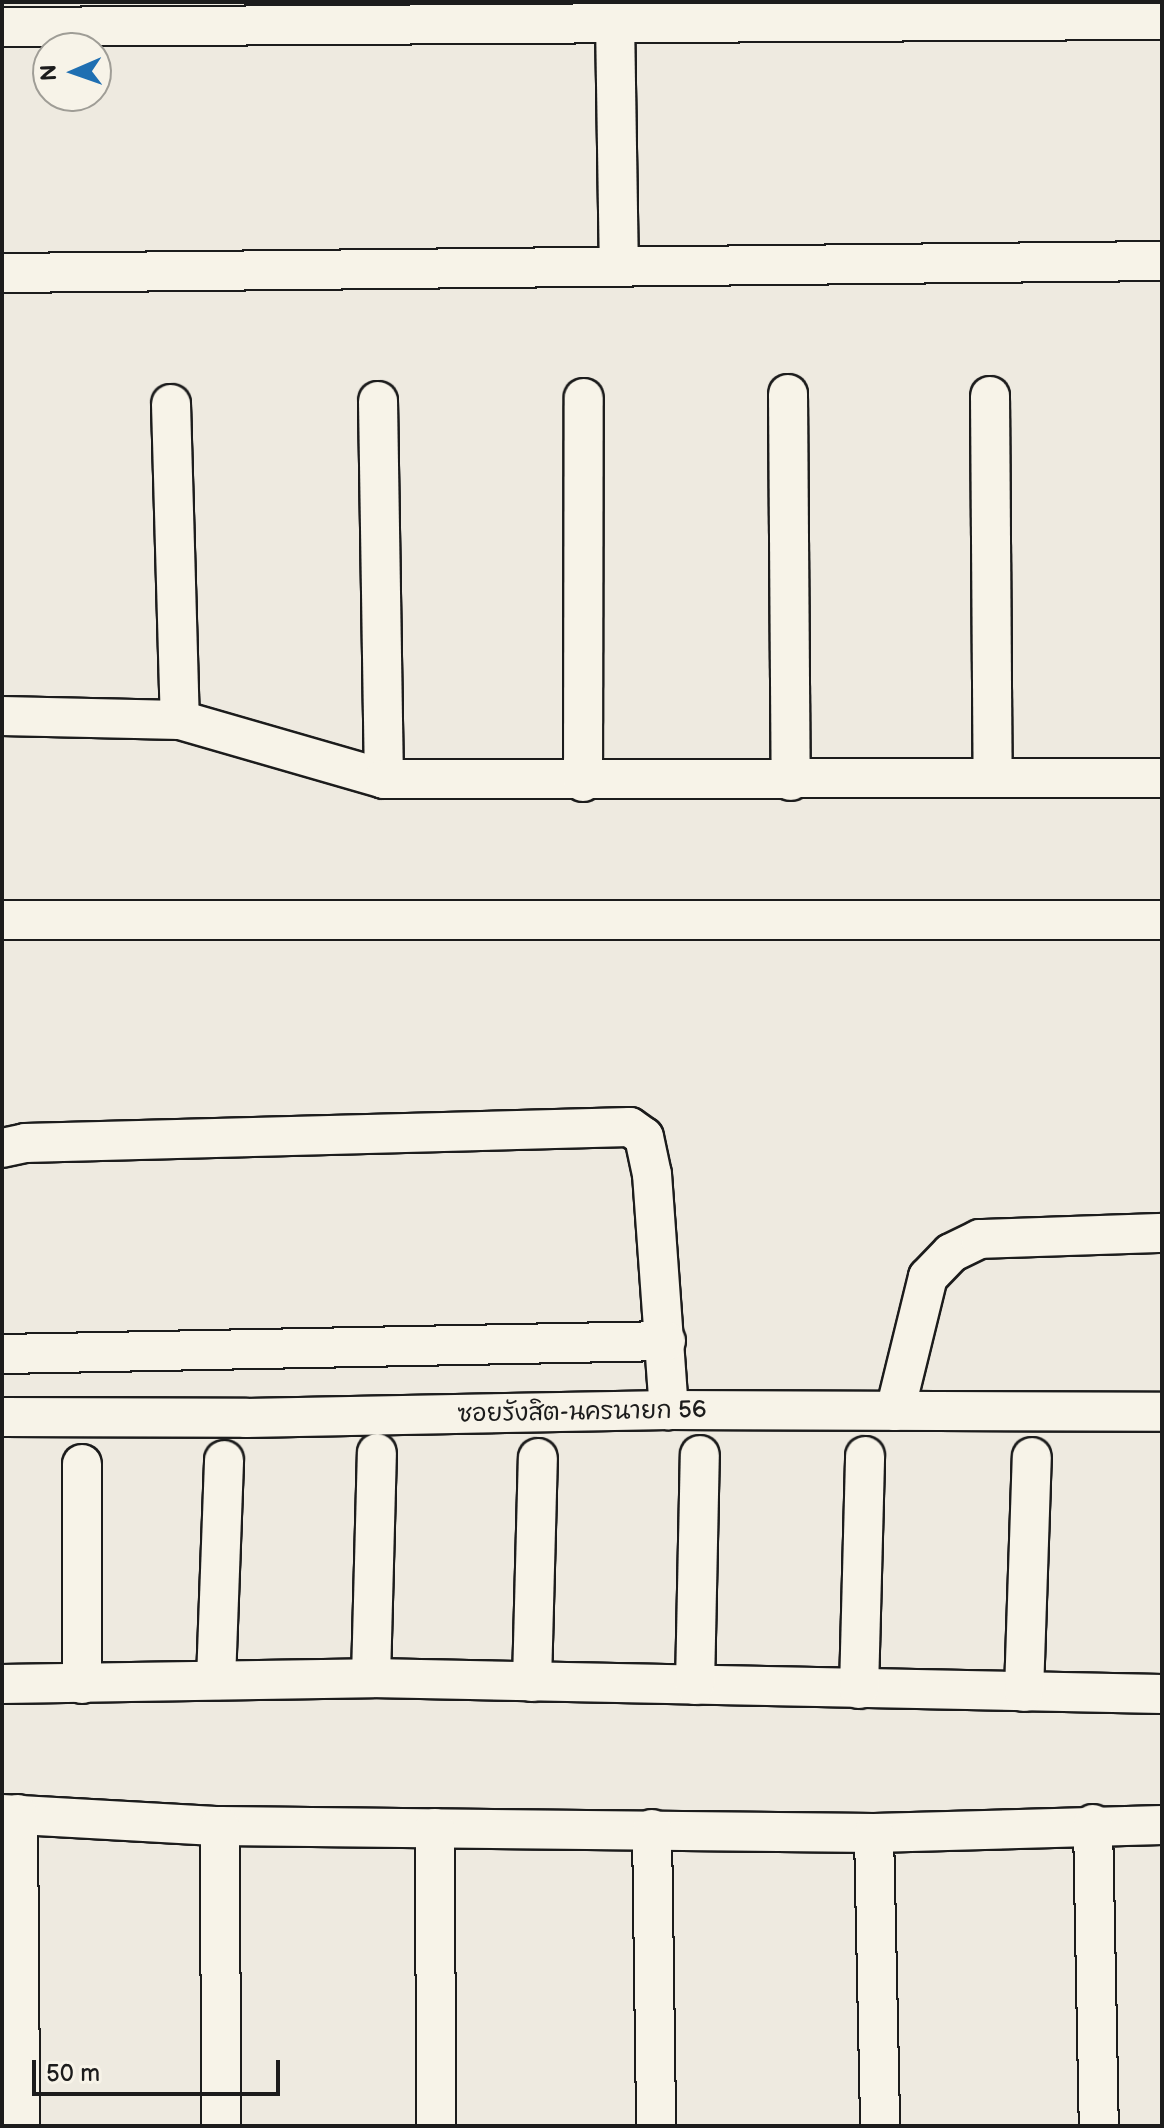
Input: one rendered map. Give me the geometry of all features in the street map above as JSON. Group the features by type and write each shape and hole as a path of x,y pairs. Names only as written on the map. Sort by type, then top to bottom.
{"street":[{"path":"2,27 615,20 1162,20"},
{"path":"615,20 619,263"},
{"path":"2,273 619,263 1162,261"},
{"path":"788,394 791,781"},
{"path":"990,396 993,778"},
{"path":"583,782 584,398"},
{"path":"378,401 384,779"},
{"path":"171,404 180,720"},
{"path":"2,716 180,720 384,779 583,782 1162,778"},
{"path":"2,920 1162,920"},
{"path":"2,1148 25,1143 630,1127 644,1137 652,1174 669,1410"},
{"path":"895,1411 928,1277 951,1253 980,1239 1162,1233"},
{"path":"2,1354 666,1341"},
{"name":"ซอยรังสิต-นครนายก 56","path":"2,1417 246,1418 669,1410 1162,1412"},
{"path":"371,1678 377,1453"},
{"path":"695,1685 700,1455"},
{"path":"859,1689 865,1456"},
{"path":"1024,1692 1032,1457"},
{"path":"532,1682 538,1458"},
{"path":"216,1680 224,1460"},
{"path":"82,1464 82,1684"},
{"path":"2,1684 371,1678 1162,1694"},
{"path":"20,2126 10,1814 220,1826 874,1833 1093,1824 1162,1825"},
{"path":"1093,1824 1099,2126"},
{"path":"220,1826 221,2126"},
{"path":"435,1828 436,2126"},
{"path":"652,1829 656,2126"},
{"path":"874,1833 880,2126"}]}
